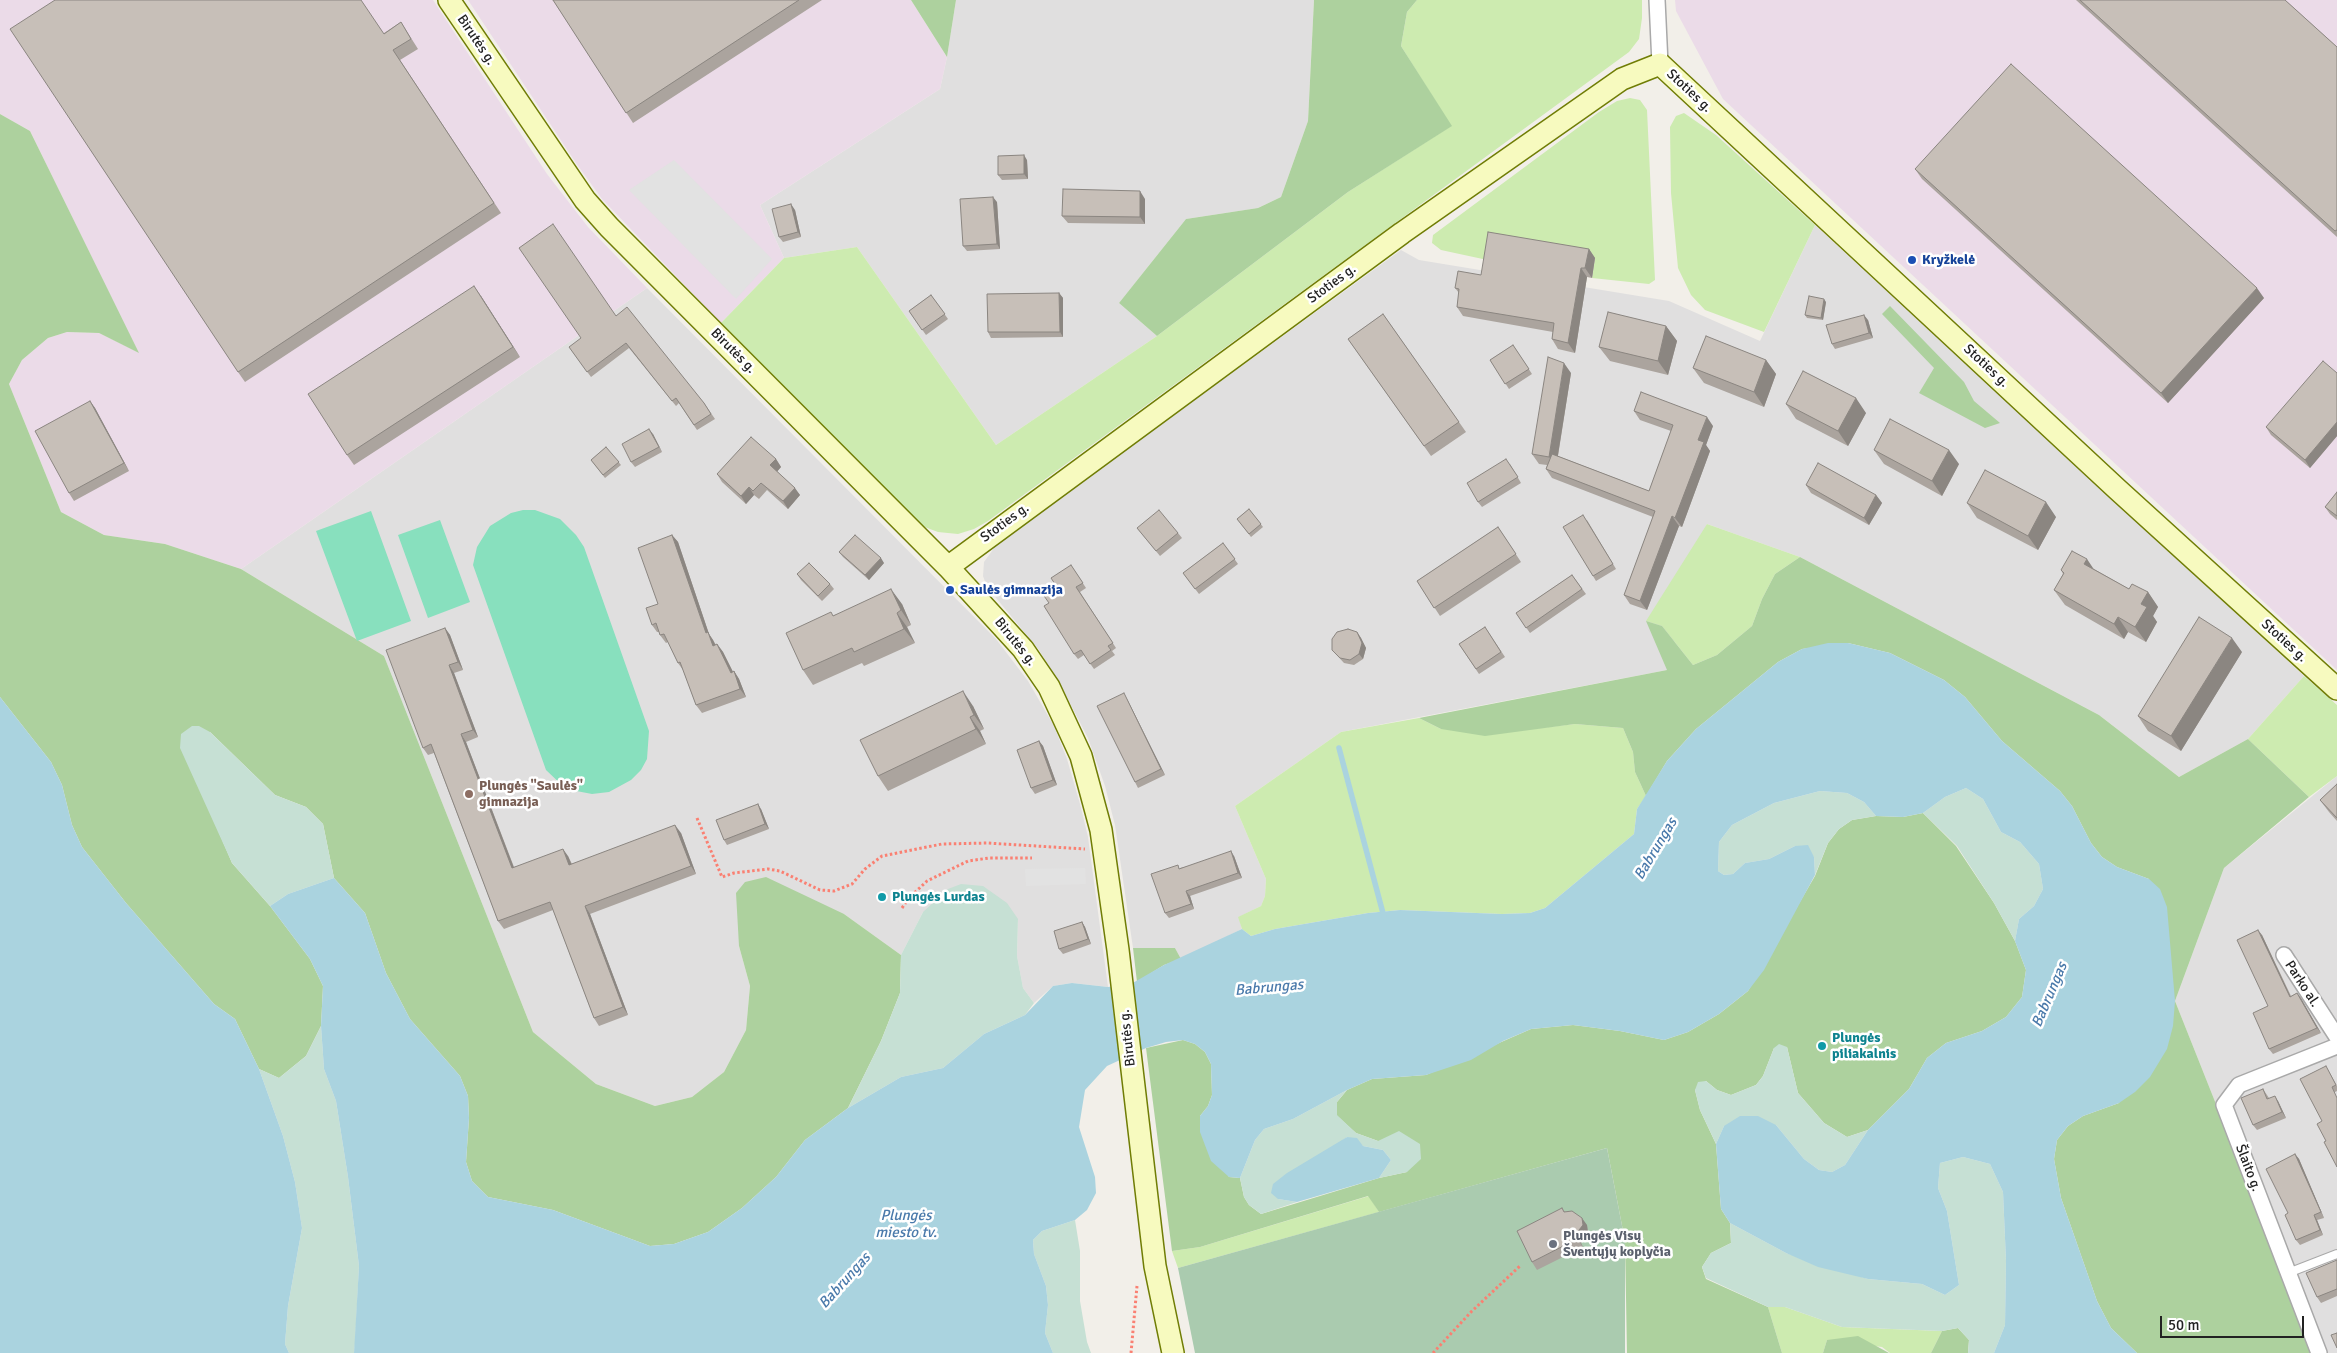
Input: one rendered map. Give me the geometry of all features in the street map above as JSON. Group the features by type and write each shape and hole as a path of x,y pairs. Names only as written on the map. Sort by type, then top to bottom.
{"main road":[{"name":"Birutės g.","path":"449,0 585,200 609,227 948,567 1023,648 1049,687 1081,756 1101,830 1118,950 1155,1266 1173,1353"},
{"name":"Stoties g.","path":"948,567 1402,233 1622,79 1660,64 1845,234 2117,490 2337,689"}],"street":[{"path":"1657,0 1660,64"},
{"name":"Parko al.","path":"2284,955 2337,1037"},
{"name":"Šlaito g.","path":"2319,1353 2224,1105 2239,1085 2337,1046"}],"lane":[{"path":"2288,1273 2337,1254"}],"path":[{"path":"698,818 722,877 734,873 768,869 789,875 820,890 834,891 852,884 865,869 882,856 942,844 987,843 1086,849 1092,847 1089,831 1101,830"},
{"path":"902,908 910,897 927,881 968,861 989,858 1032,858"},
{"path":"1433,1353 1471,1312 1521,1265"},
{"path":"1132,1353 1139,1271 1155,1266"}],"shaded area":[{"path":"0,0 433,0 547,174 588,227 647,288 241,569 165,544 104,535 61,512 9,384 22,360 48,338 67,332 99,333 138,352 30,131 0,114"},
{"path":"468,0 911,0 947,57 940,89 760,205 784,258 721,323 602,199"},
{"path":"956,0 1314,0 1308,121 1281,197 1258,208 1186,219 1119,303 1157,336 996,445 857,247 784,258 760,205 940,89"},
{"path":"1675,0 2337,0 2337,670 1723,99 1676,11"},
{"path":"674,160 772,259 736,299 629,190"},
{"path":"1815,225 2304,676 2248,739 2179,777 2099,715 1800,557 1707,524 1667,670 1341,732 1235,806 1266,879 1265,896 1261,906 1239,917 1242,929 1181,959 1175,948 1133,948 1115,825 1105,786 1088,738 1061,686 1039,650 987,587 983,576 984,562 997,544 1401,250 1419,260 1669,301 1760,341"},
{"path":"647,288 996,639 1028,681 1054,726 1067,759 1080,804 1088,837 1108,987 1072,983 1053,986 1034,1003 1023,988 1017,956 1018,919 923,912 901,955 844,914 739,946 750,986 746,1030 724,1072 692,1097 655,1106 596,1084 533,1032 384,656 241,569"},
{"path":"2337,776 2337,1353 2315,1353 2175,1001 2224,868"},
{"path":"1085,868 1086,884 1026,886 1025,869"}],"green space":[{"path":"911,0 956,0 947,57"},
{"path":"1314,0 1417,0 1407,12 1401,46 1452,126 1348,192 1157,336 1119,303 1186,219 1258,208 1281,197 1308,121"},
{"path":"1417,0 1642,0 1642,18 1639,39 1629,52 988,521 974,529 958,534 938,532 922,526 721,323 784,258 857,247 996,445 1157,336 1348,192 1451,126 1401,46 1407,12"},
{"path":"1630,98 1640,100 1647,110 1655,280 1649,284 1592,278 1595,258 1492,261 1441,250 1432,243 1433,235 1599,112 1617,101"},
{"path":"1684,113 1716,135 1815,225 1764,332 1705,310 1691,295 1678,268 1671,193 1670,127 1676,116"},
{"path":"0,114 30,131 139,353 99,333 67,332 48,338 22,360 9,384 61,512 104,535 165,544 241,569 384,656 533,1032 596,1084 655,1106 692,1097 724,1072 746,1030 750,986 739,946 736,893 745,882 766,877 844,914 901,955 900,993 881,1041 848,1108 805,1140 776,1177 742,1208 708,1232 674,1244 650,1246 553,1210 488,1197 472,1181 466,1162 469,1118 468,1096 460,1076 410,1019 386,973 365,913 334,878 323,824 306,807 275,795 210,732 218,830 232,863 270,906 310,959 323,986 321,1026 306,1056 279,1078 259,1069 235,1019 214,1004 126,903 82,847 72,825 62,785 51,762 0,697"},
{"path":"1890,306 1964,382 1974,401 2000,423 1985,428 1919,393 1934,368 1882,314"},
{"path":"535,510 560,519 576,535 584,547 649,731 647,759 641,770 631,780 609,792 592,794 566,789 546,770 473,565 477,547 490,526 511,513"},
{"path":"371,511 411,621 357,641 316,531"},
{"path":"440,520 470,602 428,618 398,535"},
{"path":"1707,524 1800,557 1775,574 1762,599 1752,626 1717,655 1693,665 1662,626 1646,621"},
{"path":"1800,557 2099,715 2179,777 2248,739 2309,797 2224,868 2175,1001 2315,1353 2137,1353 2111,1328 2097,1301 2061,1198 2054,1159 2057,1140 2068,1126 2083,1116 2119,1103 2149,879 2117,867 2102,857 2091,843 2072,806 2060,791 2002,741 1965,697 1944,680 1890,653 1848,643 1802,649 1778,662 1696,729 1667,761 1646,796 1635,772 1633,752 1623,728 1575,724 1485,736 1441,729 1419,718 1667,670 1646,621 1662,626 1693,665 1717,655 1752,626 1762,599 1775,574"},
{"path":"2304,676 2337,705 2337,776 2309,797 2248,739"},
{"path":"1419,718 1441,729 1531,729 1575,724 1623,728 1633,752 1635,772 1646,796 1637,809 1634,834 1545,908 1530,913 1502,914 1400,910 1368,913 1275,929 1251,936 1242,929 1238,917 1261,906 1265,896 1266,879 1235,806 1341,732"},
{"path":"192,726 199,726 210,732 275,795 306,807 323,824 334,878 288,894 270,906 232,863 180,748 181,734"},
{"path":"1966,788 1983,799 2001,832 2020,842 2039,864 2043,889 2034,906 2019,919 2015,941 1994,903 1957,846 1923,813 1945,797"},
{"path":"1820,791 1847,793 1864,802 1876,816 1852,820 1839,829 1828,843 1815,875 1814,857 1795,846 1769,859 1745,863 1733,874 1724,875 1718,871 1719,842 1732,825 1774,803"},
{"path":"1923,813 1956,846 1994,903 2015,941 2026,970 2022,997 2006,1017 1982,1031 1946,1043 1927,1058 1909,1089 1868,1130 1847,1137 1824,1123 1798,1093 1787,1047 1774,1048 1763,1076 1756,1085 1731,1095 1717,1090 1706,1081 1695,1090 1700,1110 1716,1144 1721,1209 1730,1223 1731,1243 1711,1253 1702,1267 1706,1279 1768,1307 1782,1353 1627,1353 1625,1241 1607,1148 1379,1212 1368,1196 1200,1247 1172,1251 1146,1048 1183,1040 1195,1044 1205,1052 1211,1064 1212,1095 1208,1106 1200,1116 1229,1177 1240,1178 1244,1197 1249,1205 1261,1214 1379,1178 1407,1172 1378,1141 1356,1133 1337,1116 1337,1102 1347,1090 1372,1079 1426,1075 1531,1029 1573,1025 1620,1031 1664,1040 1688,1032 1719,1014 1748,991 1815,876 1828,843 1839,829 1852,820 1876,816 1903,817"},
{"path":"961,884 983,886 1007,903 1018,919 1017,956 1023,988 1034,1003 1025,1015 984,1034 943,1068 901,1077 848,1108 881,1041 900,993 901,955 923,912 948,889"},
{"path":"1133,948 1175,948 1181,959 1164,965 1137,982"},
{"path":"321,1026 324,1069 336,1101 359,1266 354,1353 289,1353 285,1344 288,1306 302,1228 295,1182 283,1136 259,1069 279,1078 306,1056"},
{"path":"1779,1044 1787,1047 1798,1093 1824,1123 1847,1137 1868,1130 1845,1165 1832,1172 1819,1170 1804,1159 1776,1125 1724,1126 1716,1144 1700,1110 1695,1090 1698,1082 1706,1081 1717,1090 1731,1095 1756,1085 1763,1076 1774,1048"},
{"path":"1347,1090 1337,1102 1337,1115 1356,1133 1378,1141 1399,1131 1420,1144 1421,1159 1407,1172 1379,1178 1391,1160 1383,1150 1363,1146 1347,1137 1278,1199 1297,1202 1261,1214 1249,1205 1244,1197 1240,1178 1255,1140 1264,1129 1293,1119"},
{"path":"1607,1148 1625,1241 1625,1353 1195,1353 1178,1268"},
{"path":"1963,1157 1990,1164 2003,1192 2006,1261 2005,1325 1994,1353 1968,1353 1969,1340 1958,1328 1942,1331 1842,1327 1785,1307 1768,1307 1706,1278 1702,1267 1711,1253 1731,1243 1730,1223 1786,1253 1868,1279 1922,1284 1945,1295 1959,1285 1947,1211 1938,1188 1940,1163"},
{"path":"1369,1196 1379,1212 1178,1268 1172,1251 1200,1247"},
{"path":"1075,1220 1080,1251 1080,1301 1087,1342 1091,1353 1053,1353 1045,1333 1048,1305 1046,1286 1034,1254 1033,1240 1042,1231"},
{"path":"1768,1307 1785,1307 1842,1327 1942,1331 1931,1353 1890,1353 1882,1347 1827,1340 1823,1353 1782,1353"},
{"path":"1958,1328 1969,1340 1968,1353 1931,1353 1942,1331"},
{"path":"1858,1336 1889,1353 1823,1353 1827,1340"}],"water":[{"name":"Plungės miesto tv.","path":"1828,643 1848,643 1890,653 1944,680 1965,697 2002,741 2060,791 2072,806 2091,843 2102,857 2117,867 2149,879 2160,889 2167,907 2175,1001 2173,1026 2167,1049 2150,1077 2135,1092 2119,1103 2083,1116 2068,1126 2057,1140 2054,1159 2061,1198 2097,1301 2111,1328 2137,1353 1994,1353 2005,1325 2006,1261 2003,1192 1990,1164 1963,1157 1940,1163 1938,1188 1947,1211 1959,1285 1945,1295 1922,1284 1868,1279 1818,1267 1786,1253 1730,1223 1721,1209 1716,1144 1724,1126 1740,1116 1758,1116 1776,1125 1804,1159 1819,1170 1832,1172 1845,1165 1868,1130 1909,1089 1927,1058 1946,1043 1982,1031 2006,1017 2022,997 2026,970 2015,941 2019,919 2034,906 2043,889 2039,864 2020,842 2001,832 1983,799 1966,788 1945,797 1923,813 1903,817 1876,816 1864,802 1847,793 1820,791 1774,803 1732,825 1719,842 1718,871 1724,875 1733,874 1745,863 1769,859 1795,846 1808,845 1814,857 1815,875 1764,970 1748,991 1719,1014 1688,1032 1664,1040 1620,1031 1573,1025 1531,1029 1503,1041 1471,1060 1426,1075 1372,1079 1293,1119 1264,1129 1255,1140 1240,1178 1229,1177 1211,1161 1200,1132 1200,1116 1208,1106 1212,1095 1211,1064 1205,1052 1195,1044 1183,1040 1166,1042 1146,1048 1107,1066 1085,1090 1079,1127 1095,1177 1096,1193 1087,1210 1075,1220 1042,1231 1033,1240 1034,1254 1046,1286 1048,1305 1045,1333 1053,1353 354,1353 359,1266 336,1101 324,1069 321,1026 323,986 310,959 270,906 288,894 334,878 365,913 386,973 410,1019 460,1076 468,1096 469,1118 466,1162 472,1181 488,1197 553,1210 650,1246 674,1244 708,1232 742,1208 776,1177 805,1140 848,1108 901,1077 943,1068 984,1034 1025,1015 1053,986 1072,983 1108,987 1131,984 1164,965 1242,929 1251,936 1275,929 1368,913 1400,910 1502,914 1530,913 1545,908 1634,834 1637,809 1667,761 1696,729 1778,662 1802,649"},
{"path":"0,697 51,762 62,785 72,825 82,847 126,903 214,1004 235,1019 259,1069 283,1136 295,1182 302,1228 288,1306 285,1344 289,1353 0,1353"},
{"path":"1347,1137 1357,1138 1363,1146 1383,1150 1391,1160 1379,1178 1297,1202 1278,1199 1271,1193 1273,1184 1287,1173"}],"building":[{"path":"55,0 361,0 384,34 401,22 411,39 393,50 494,203 238,372 10,29"},
{"path":"553,0 799,0 626,113"},
{"path":"2080,0 2285,0 2337,47 2337,230 2335,231"},
{"path":"2011,64 2257,288 2161,393 1915,169"},
{"path":"1024,155 1024,174 998,175 998,156"},
{"path":"1063,189 1140,191 1140,217 1062,216"},
{"path":"993,197 997,244 963,246 960,199"},
{"path":"791,204 798,232 779,237 772,209"},
{"path":"553,224 616,316 627,307 711,414 694,425 676,398 672,401 626,343 587,372 569,347 581,338 519,248"},
{"path":"1488,232 1589,249 1585,268 1581,268 1568,343 1552,339 1554,323 1457,307 1459,289 1455,288 1458,271 1481,275"},
{"path":"474,286 513,347 347,455 308,394"},
{"path":"1059,293 1060,332 988,332 987,294"},
{"path":"931,295 945,314 922,330 909,311"},
{"path":"1809,296 1824,299 1821,318 1805,315"},
{"path":"1608,312 1666,326 1658,361 1599,347"},
{"path":"1383,314 1459,422 1424,446 1348,339"},
{"path":"1864,315 1869,333 1832,344 1826,325"},
{"path":"1706,336 1766,360 1754,392 1693,368"},
{"path":"1513,345 1529,369 1505,384 1490,360"},
{"path":"1548,357 1564,363 1549,457 1532,454"},
{"path":"2323,361 2337,373 2337,422 2305,460 2266,427"},
{"path":"1803,371 1856,398 1838,431 1786,404"},
{"path":"1641,392 1707,417 1698,440 1704,442 1675,518 1672,516 1640,601 1624,595 1655,511 1546,469 1552,454 1649,491 1673,425 1634,411"},
{"path":"90,401 124,463 69,493 35,431"},
{"path":"1890,419 1949,450 1932,481 1874,450"},
{"path":"649,429 659,447 631,462 622,444"},
{"path":"751,437 776,459 770,465 795,488 783,501 761,483 753,491 749,487 741,496 717,474"},
{"path":"606,447 619,462 603,475 591,460"},
{"path":"1506,459 1518,477 1478,502 1467,483"},
{"path":"1818,463 1876,495 1864,518 1806,485"},
{"path":"1985,470 2046,502 2028,536 1967,503"},
{"path":"2337,492 2337,516 2325,507"},
{"path":"1249,509 1261,524 1249,534 1237,519"},
{"path":"1159,510 1178,533 1156,551 1137,528"},
{"path":"1583,515 1613,564 1593,576 1563,527"},
{"path":"1498,527 1516,554 1434,608 1417,581"},
{"path":"672,535 706,633 708,632 713,646 717,644 731,673 734,671 740,689 696,705 680,662 678,663 664,634 660,635 656,623 652,625 646,608 658,604 638,548"},
{"path":"855,535 881,558 865,575 839,552"},
{"path":"1223,543 1235,559 1195,589 1183,573"},
{"path":"2072,551 2087,559 2084,564 2129,589 2132,584 2148,592 2141,604 2147,607 2135,627 2118,617 2114,624 2054,590 2064,573 2061,570"},
{"path":"809,563 830,584 818,596 797,574"},
{"path":"1071,565 1083,583 1076,587 1113,643 1108,646 1111,650 1090,664 1081,650 1074,654 1044,606 1049,603 1042,593 1055,584 1051,578"},
{"path":"1572,575 1582,589 1526,628 1516,613"},
{"path":"891,589 901,610 897,613 904,629 854,652 852,648 803,670 786,633 831,612 833,616"},
{"path":"2199,617 2232,638 2171,736 2138,716"},
{"path":"1485,627 1501,652 1476,669 1459,644"},
{"name":"Plungės \"Saulės\" gimnazija","path":"445,628 458,662 449,665 473,730 461,734 512,868 563,849 569,865 675,825 691,866 585,906 623,1007 594,1018 550,902 498,921 431,744 423,748 386,650"},
{"path":"1348,629 1357,632 1362,643 1359,654 1350,660 1340,658 1332,650 1332,639 1337,632"},
{"path":"963,691 974,715 970,717 976,729 878,776 860,740"},
{"path":"1124,693 1161,769 1135,782 1097,706"},
{"path":"1039,741 1053,780 1031,788 1017,750"},
{"path":"2337,784 2337,818 2320,800"},
{"path":"758,804 765,824 724,840 716,820"},
{"path":"1231,851 1238,873 1186,891 1191,904 1165,913 1151,874 1178,865 1179,869"},
{"path":"1082,922 1088,939 1059,949 1054,931"},
{"path":"2258,930 2290,997 2297,993 2317,1028 2269,1049 2253,1013 2268,1006 2237,940"},
{"path":"2326,1066 2336,1085 2332,1087 2337,1098 2337,1167 2317,1124 2322,1121 2300,1079"},
{"path":"2263,1089 2267,1099 2275,1096 2282,1112 2253,1125 2241,1098"},
{"path":"2295,1154 2321,1212 2314,1215 2320,1230 2296,1240 2285,1215 2288,1213 2266,1169"},
{"name":"Plungės Visų Šventųjų koplyčia","path":"1562,1208 1564,1212 1572,1211 1582,1218 1583,1225 1575,1235 1577,1239 1532,1262 1517,1231"},
{"path":"2337,1260 2337,1289 2317,1297 2306,1273"},
{"path":"2337,1333 2337,1348 2331,1335"}],"waterway":[{"path":"1339,748 1384,917"}],"place":[{"name":"Kryžkelė","path":"1912,260"},
{"name":"Saulės gimnazija","path":"950,590"},
{"name":"Plungės \"Saulės\" gimnazija","path":"469,794"},
{"name":"Plungės Lurdas","path":"882,897"},
{"name":"Plungės piliakalnis","path":"1822,1046"},
{"name":"Plungės Visų Šventųjų koplyčia","path":"1553,1244"}],"water label":[{"name":"Babrungas","path":"1656,849"},
{"name":"Babrungas","path":"1269,988"},
{"name":"Babrungas","path":"2050,995"},
{"name":"Babrungas","path":"845,1281"}]}
